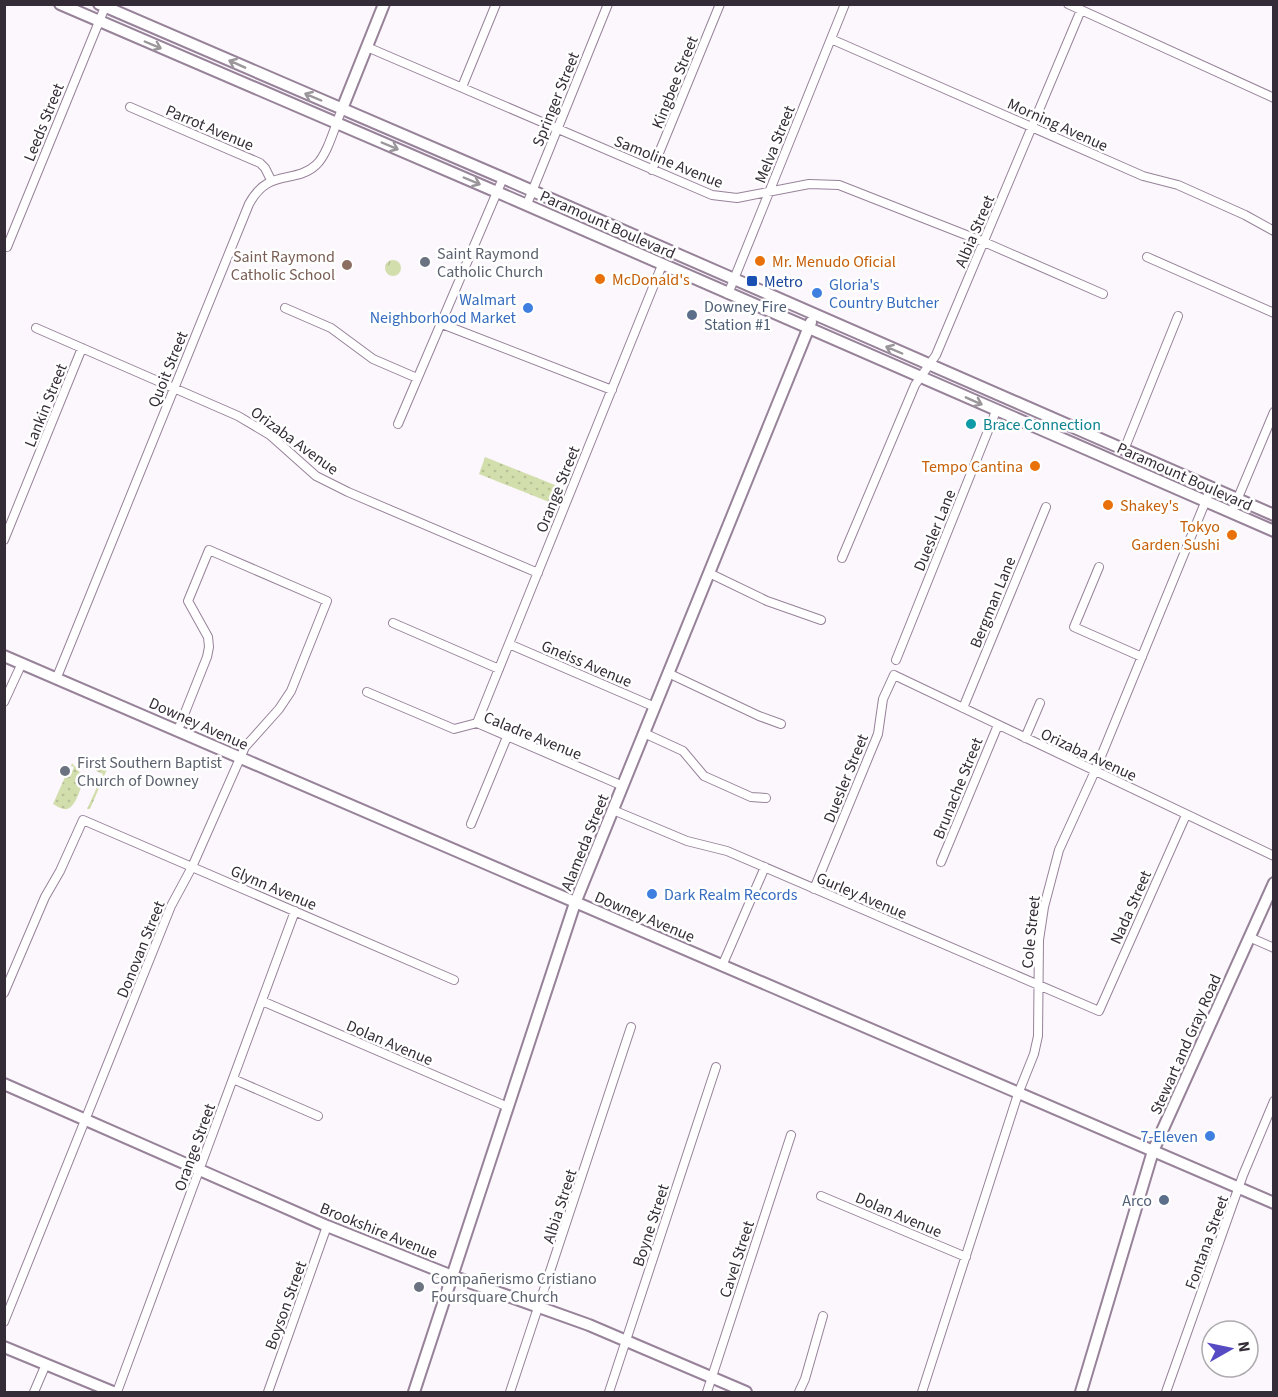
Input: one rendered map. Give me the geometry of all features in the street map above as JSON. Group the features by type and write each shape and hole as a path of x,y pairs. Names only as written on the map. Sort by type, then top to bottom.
{"main road":[{"name":"Paramount Boulevard","path":"60,4 526,204 1274,531"},
{"path":"342,109 384,4"},
{"name":"Paramount Boulevard","path":"102,6 503,178 1274,515"},
{"path":"662,265 668,261 689,260"},
{"name":"Alameda Street","path":"414,1392 575,903 814,315"},
{"name":"Downey Avenue","path":"4,656 1274,1203"},
{"name":"Stewart and Gray Road","path":"1081,1392 1154,1151 1274,883"},
{"name":"Brookshire Avenue","path":"4,1084 327,1226 452,1276 540,1306 746,1392"},
{"path":"4,1347 113,1392"}],"street":[{"path":"462,87 496,4"},
{"name":"Springer Street","path":"526,204 608,4"},
{"name":"Kingbee Street","path":"652,170 720,4"},
{"name":"Melva Street","path":"728,294 845,4"},
{"path":"1068,4 1274,98"},
{"name":"Leeds Street","path":"7,247 99,22 102,6"},
{"name":"Albia Street","path":"842,558 915,385 936,355 1081,10"},
{"name":"Morning Avenue","path":"831,39 1143,176 1179,185 1274,231"},
{"name":"Samoline Avenue","path":"367,46 704,193 737,198 819,183 838,185 984,242 1103,294"},
{"name":"Parrot Avenue","path":"129,107 260,163 271,180"},
{"path":"271,180 306,171 315,165 324,154 342,109"},
{"path":"398,424 434,335 442,324 503,178"},
{"name":"Quoit Street","path":"57,677 249,204 259,189 271,180"},
{"path":"1148,257 1274,313"},
{"name":"Orange Street","path":"477,723 662,265"},
{"path":"285,308 332,329 373,359 417,378"},
{"path":"1124,450 1178,316"},
{"path":"442,324 612,390"},
{"name":"Orizaba Avenue","path":"36,328 250,422 272,437 316,476 398,514 538,573"},
{"name":"Lankin Street","path":"4,540 82,348"},
{"name":"Duesler Lane","path":"896,660 996,411"},
{"path":"1232,512 1274,412"},
{"name":"Cole Street","path":"922,1392 1018,1094 1034,1054 1038,1036 1039,940 1051,876 1059,850 1095,771 1211,488"},
{"name":"Bergman Lane","path":"963,708 1046,507"},
{"name":"Donovan Street","path":"4,1322 171,906 192,867 249,741 286,700 327,602 209,550 188,601 208,637 208,652 178,730"},
{"path":"1099,567 1074,627 1142,657"},
{"path":"709,573 767,601 821,620"},
{"path":"393,623 499,669"},
{"name":"Gneiss Avenue","path":"509,644 655,707"},
{"path":"4,702 22,663"},
{"path":"668,673 781,724"},
{"name":"Orizaba Avenue","path":"894,675 1274,856"},
{"name":"Duesler Street","path":"814,889 878,734 884,698 894,675"},
{"name":"Caladre Avenue","path":"368,692 454,729 477,723 622,786"},
{"path":"1025,738 1040,703"},
{"name":"Brunache Street","path":"941,862 998,724"},
{"path":"644,734 683,751 704,776 751,797 766,798"},
{"path":"471,824 507,737"},
{"name":"Gurley Avenue","path":"613,810 687,842 718,848 765,867 1099,1011"},
{"name":"Nada Street","path":"1099,1011 1186,815"},
{"name":"Glynn Avenue","path":"4,993 45,898 83,820 454,980"},
{"path":"722,966 765,867"},
{"name":"Orange Street","path":"117,1392 295,911"},
{"path":"1249,937 1274,948"},
{"name":"Dolan Avenue","path":"262,1001 508,1107"},
{"name":"Albia Street","path":"510,1392 631,1027"},
{"name":"Boyne Street","path":"609,1392 716,1067"},
{"path":"233,1079 318,1116"},
{"name":"Fontana Street","path":"1166,1392 1239,1188 1274,1101"},
{"name":"Cavel Street","path":"707,1392 791,1135"},
{"name":"Dolan Avenue","path":"821,1196 966,1257"},
{"name":"Boyson Street","path":"268,1392 327,1226"},
{"path":"799,1392 824,1316"},
{"path":"34,1392 46,1364"}],"green space":[{"path":"393,260 401,268 393,276 385,268"},
{"path":"485,457 560,487 554,504 479,474"},
{"path":"90,759 108,767 90,809 87,809 103,774 96,771 99,765"},
{"path":"72,763 81,775 82,783 73,805 63,809 53,804 66,775 70,777 74,767 71,766"}],"place":[{"name":"Mr. Menudo Oficial","path":"760,261"},
{"name":"Saint Raymond Catholic Church","path":"425,262"},
{"name":"Saint Raymond Catholic School","path":"347,265"},
{"name":"McDonald's","path":"600,279"},
{"name":"Metro","path":"752,281"},
{"name":"Gloria's Country Butcher","path":"817,293"},
{"name":"Walmart Neighborhood Market","path":"528,308"},
{"name":"Downey Fire Station #1","path":"692,315"},
{"name":"Brace Connection","path":"971,424"},
{"name":"Tempo Cantina","path":"1035,466"},
{"name":"Shakey's","path":"1108,505"},
{"name":"Tokyo Garden Sushi","path":"1232,535"},
{"name":"First Southern Baptist Church of Downey","path":"65,771"},
{"name":"Dark Realm Records","path":"652,894"},
{"name":"7-Eleven","path":"1210,1136"},
{"name":"Arco","path":"1164,1200"},
{"name":"Compañerismo Cristiano Foursquare Church","path":"419,1287"}]}
